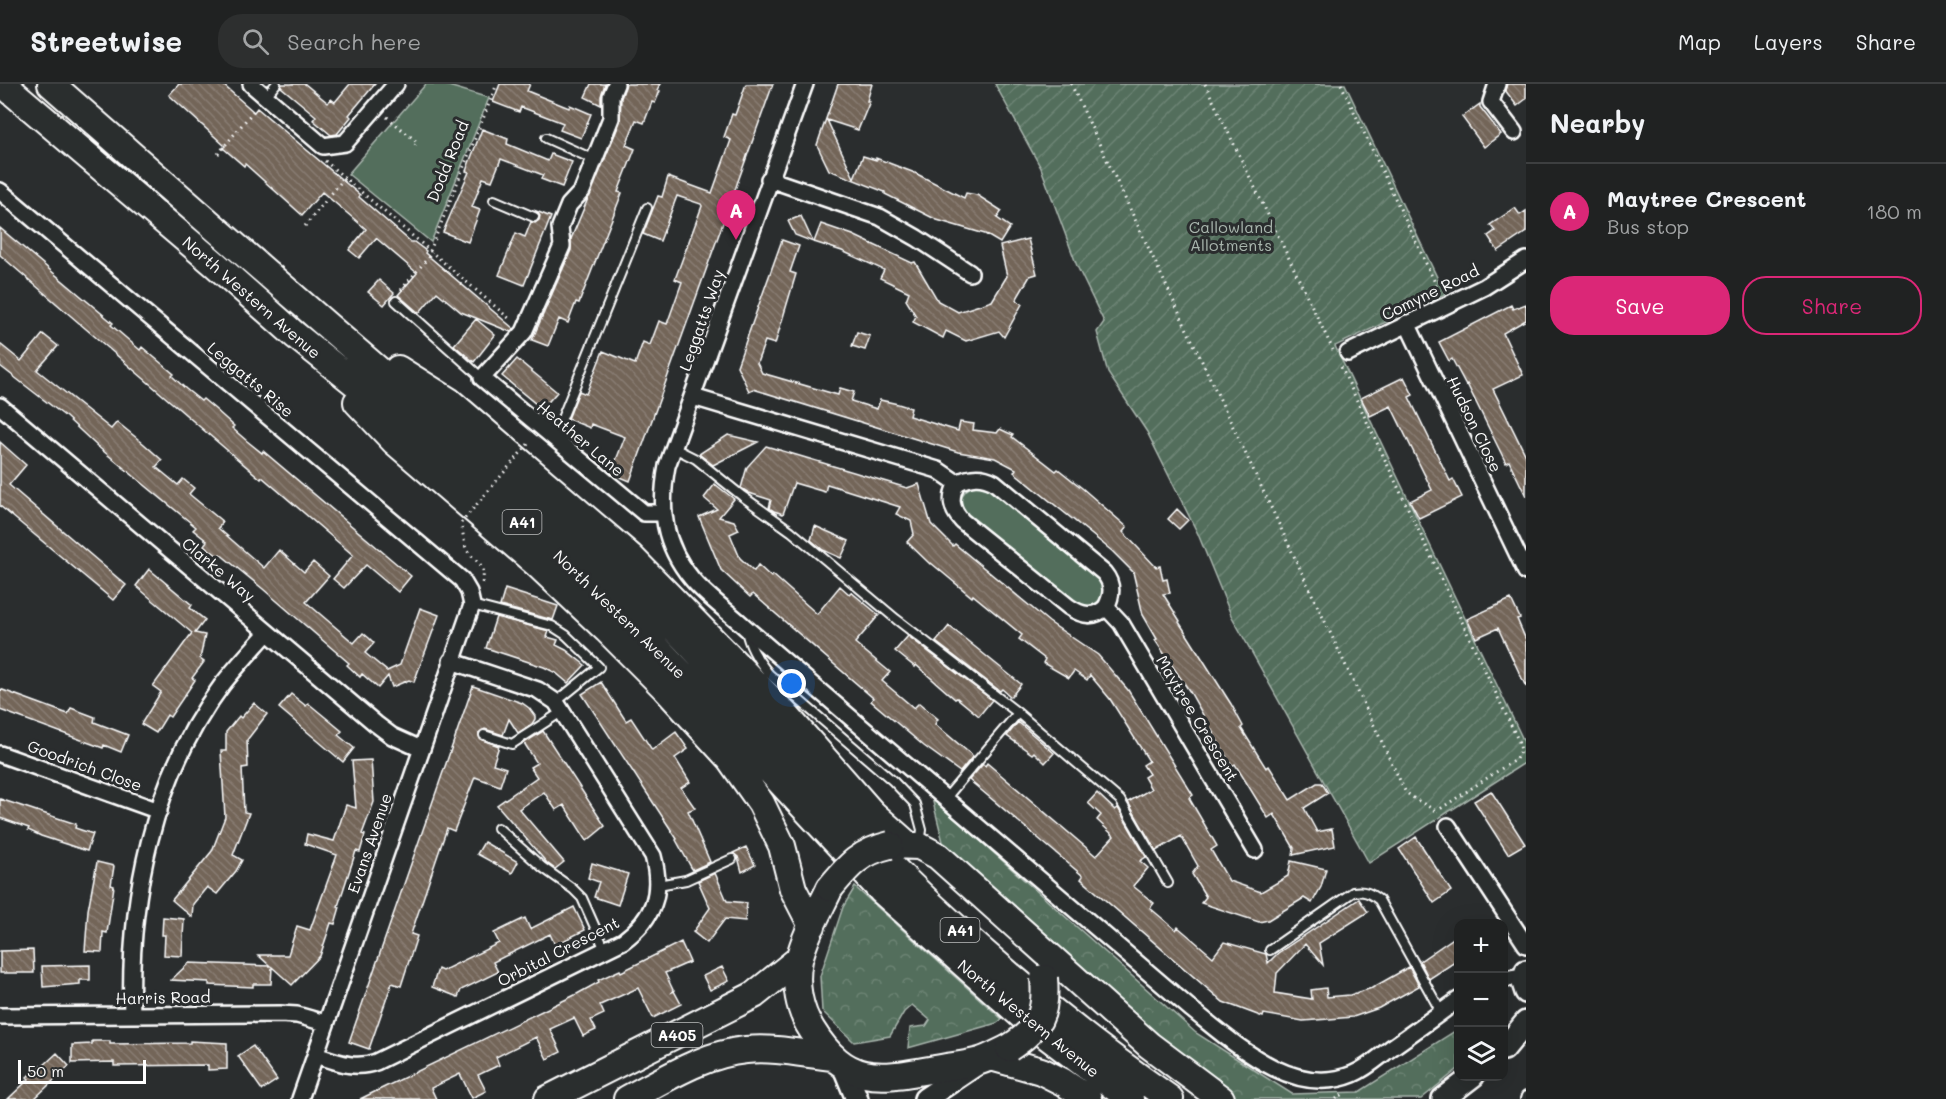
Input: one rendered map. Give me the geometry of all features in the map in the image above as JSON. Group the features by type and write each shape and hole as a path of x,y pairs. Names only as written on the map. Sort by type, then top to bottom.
{"highway":[{"name":"North Western Avenue","path":"3,84 295,335 436,448 575,568 698,690 881,890 1031,1024 1130,1099"},
{"name":"North Western Avenue","path":"51,84 326,325 602,560 677,632 848,822 915,889 964,935 1070,1024 1170,1099"},
{"path":"326,325 448,400 552,487 631,557 784,714 872,813 906,845 938,856 1149,1045 1221,1099"},
{"path":"295,335 395,442 538,565 665,688 730,759 761,802 782,846 793,889 812,926"},
{"path":"906,845 876,849 859,856 830,888 799,959 796,985 807,1022 818,1039 838,1061 865,1075 888,1077 993,1055 1028,1036 1041,1017 1046,998 1040,958 1032,940"},
{"name":"A405","path":"548,1099 754,995 767,987 779,974 799,959"},
{"name":"A405","path":"627,1099 702,1060 726,1053 765,1049 838,1061"},
{"path":"993,1055 1041,1071 1063,1082 1088,1099"}],"street":[{"path":"251,84 271,90 323,146 345,143 396,84"},
{"path":"482,378 525,332 562,246 554,225 582,191 611,118 611,96 616,84"},
{"name":"Leggatts Way","path":"662,513 667,466 805,84"},
{"path":"1497,84 1491,102 1514,132"},
{"path":"770,179 880,217 970,273"},
{"name":"Leggatts Rise","path":"0,191 462,580 471,602"},
{"name":"Comyne Road","path":"1342,355 1484,287 1526,260"},
{"name":"Hudson Close","path":"1407,323 1526,572"},
{"name":"Heather Lane","path":"482,378 644,513 662,513"},
{"path":"693,397 938,470 957,483"},
{"name":"Clarke Way","path":"0,406 392,736 421,749"},
{"path":"972,476 987,478 994,482 1104,573 1112,587 1110,600 1106,607 1101,612 1092,615 1084,615 1069,607 962,521 956,514 952,502 952,492 957,483 972,476"},
{"path":"662,513 672,547 692,579 746,628 1191,1009 1265,1063 1314,1081 1345,1077 1368,1065 1454,1003"},
{"name":"Evans Avenue","path":"300,1099 471,602"},
{"name":"Maytree Crescent","path":"1106,607 1121,623 1254,850"},
{"path":"132,1015 131,962 134,928 147,848 159,810 181,755 199,720 222,684 267,633"},
{"name":"Orbital Crescent","path":"316,1055 348,1065 366,1066 623,941 640,927 654,903 658,885 653,856 559,707 538,690 451,661"},
{"name":"Goodrich Close","path":"0,754 159,810"},
{"path":"1448,826 1526,945"},
{"name":"Harris Road","path":"0,1016 280,1014 297,1015 325,1023"},
{"path":"1508,1043 1526,1022"},
{"path":"924,1099 993,1055"},
{"path":"838,1061 857,1099"},
{"path":"1443,1099 1468,1081"}],"lane":[{"path":"546,138 595,160"},
{"path":"494,200 534,217"},
{"path":"554,438 647,208"},
{"path":"396,301 482,378"},
{"path":"674,447 696,459 741,496 791,531 896,619 1018,713 1120,800 1168,883"},
{"path":"471,602 552,626 599,667 559,707 512,744 484,735"},
{"path":"746,628 756,659 769,674 893,781 915,804 922,830 906,845"},
{"path":"769,674 787,706 784,714"},
{"path":"945,799 1018,713"},
{"path":"498,828 525,853 582,898 605,950"},
{"path":"658,885 686,880 732,859"},
{"path":"1270,950 1353,892 1362,890 1371,893 1379,900 1441,1012"}],"path":[{"name":"Dodd Road","path":"396,301 395,297 431,252 497,84"},
{"path":"1071,84 1405,791 1414,800 1437,811 1448,826"},
{"path":"1205,84 1342,355"},
{"path":"1341,84 1445,306"},
{"path":"218,154 271,90"},
{"path":"376,108 417,142 415,145"},
{"path":"323,146 322,159 525,332"},
{"path":"305,226 345,177"},
{"path":"1341,367 1521,750 1516,759 1437,811"},
{"path":"471,602 483,581 483,572 481,564 466,550 461,523 529,443"}],"green space":[{"path":"426,84 442,84 489,98 431,242 348,174"},
{"name":"Callowland Allotments","path":"995,84 1345,84 1445,294 1335,346 1526,746 1526,762 1369,863 1231,615 1198,534 1147,432 1108,373 1097,332 1104,322 1077,266 1041,168"},
{"path":"975,485 988,488 1099,579 1103,592 1098,601 1088,606 1075,603 967,517 962,508 961,499 966,491"},
{"path":"932,798 1196,1033 1292,1094 1359,1092 1454,1032 1454,1072 1421,1099 1237,1099 1144,1027 944,846"},
{"path":"855,887 1002,1019 997,1023 908,1048 910,1028 926,1026 930,1020 912,1005 904,1012 890,1036 854,1042 822,1011 820,976 843,907"}],"building":[{"path":"179,84 222,84 254,112 257,108 514,329 511,332 461,312 437,292 419,313 398,295 417,273 376,238 359,258 349,250 366,229 322,192 302,215 245,164 244,166 223,148 225,146 169,95"},
{"path":"282,84 305,84 328,103 331,99 335,102 350,84 375,84 349,115 351,117 337,134 331,135 313,120 316,116 281,87"},
{"path":"500,84 530,84 527,91 591,114 581,138 560,130 563,123 521,107 519,112 493,102"},
{"path":"591,84 605,84 601,105 585,97"},
{"path":"626,84 660,84 657,90 660,91 655,103 652,102 644,123 636,120 626,145 635,149 618,192 622,193 579,303 576,302 568,323 559,319 548,346 532,340 571,250 571,239 620,122 621,98"},
{"path":"746,84 773,84 630,481 611,473 625,437 591,424 590,428 568,419 579,391 586,394 603,351 635,364 643,342 650,345 659,321 667,324 682,282 675,279 702,206 677,196 660,241 643,234 658,196 662,197 668,177 712,193 731,140 724,137"},
{"path":"838,84 872,84 867,101 870,101 858,130 827,120 854,178 863,156 876,160 876,158 915,173 964,198 966,193 977,195 1002,211 997,218 1010,227 1000,243 985,234 937,220 885,192 829,170 817,145"},
{"path":"1507,84 1526,84 1526,99 1517,106 1505,90"},
{"path":"1480,104 1501,134 1484,147 1462,117"},
{"path":"482,129 508,139 507,144 548,161 551,154 572,162 562,187 541,179 543,175 501,159 492,181 483,178 472,207 480,210 468,242 443,232 469,172 466,171"},
{"path":"1515,208 1520,215 1526,211 1526,232 1498,251 1488,236 1495,231 1490,225"},
{"path":"536,211 551,217 524,285 499,275 516,233 525,237 531,222 535,223 539,220 540,216"},
{"path":"801,216 813,242 795,235 788,221"},
{"path":"821,224 853,235 912,263 915,262 938,301 958,312 992,301 1007,276 1000,246 1028,239 1037,274 1030,276 1016,300 1022,304 1004,337 999,331 966,341 946,331 943,338 913,322 916,316 906,300 909,292 880,278 884,270 842,251 814,242"},
{"path":"0,228 113,323 111,325 140,350 142,347 174,374 172,376 186,389 215,409 247,441 262,453 263,451 411,576 398,592 366,565 344,588 333,579 353,555 0,255"},
{"path":"782,240 799,246 790,272 796,274 775,344 765,341 757,363 762,373 838,395 840,388 854,392 851,401 877,409 880,400 898,404 911,408 909,416 958,431 960,422 974,424 973,430 997,433 1000,429 1013,435 1012,437 1056,471 1058,469 1082,488 1127,527 1123,532 1156,567 1160,566 1163,580 1167,579 1170,593 1163,594 1231,704 1243,726 1241,728 1266,768 1269,766 1290,800 1317,783 1322,783 1328,793 1304,808 1317,832 1332,829 1335,846 1293,855 1294,848 1274,814 1268,818 1235,764 1232,766 1190,692 1155,640 1157,639 1143,615 1133,572 1112,551 1014,472 1016,469 995,458 958,452 753,389 749,391 737,366"},
{"path":"379,280 394,293 384,305 368,292"},
{"path":"1526,304 1526,320 1503,333 1523,375 1493,389 1526,456 1526,496 1509,461 1506,463 1467,384 1452,359 1449,361 1439,342 1511,305 1513,309"},
{"path":"476,319 495,335 474,362 454,345"},
{"path":"857,332 870,336 865,350 852,346"},
{"path":"43,334 58,346 37,370 111,429 117,422 144,444 162,460 156,467 178,485 183,479 194,488 189,494 223,522 218,528 264,568 279,550 304,572 313,562 329,576 306,602 354,643 363,633 369,638 374,643 365,653 387,671 400,665 420,608 439,615 414,682 409,680 392,687 388,676 378,688 362,674 360,677 347,665 349,663 263,589 220,554 218,556 204,545 207,541 193,530 196,527 97,446 66,417 0,366 0,344 21,361"},
{"path":"517,359 557,392 542,409 502,376"},
{"path":"1404,377 1413,395 1409,397 1450,481 1453,479 1462,497 1419,518 1410,501 1432,490 1391,406 1370,416 1361,398"},
{"path":"728,435 758,442 713,465 699,454"},
{"path":"0,442 26,465 9,485 126,585 113,600 0,506"},
{"path":"766,446 907,488 919,484 931,524 953,546 955,544 1049,622 1098,655 1128,690 1193,795 1189,798 1217,846 1211,850 1229,881 1261,892 1288,876 1291,861 1326,869 1321,887 1312,903 1304,898 1268,920 1259,922 1201,903 1206,897 1192,874 1198,866 1181,836 1156,851 1128,802 1151,789 1144,777 1149,774 1143,765 1149,761 1110,699 1090,675 1087,680 1074,671 1069,678 1043,663 1045,659 1019,639 1022,635 930,564 907,542 914,534 911,521 896,514 900,507 827,484 825,492 794,483 783,514 769,508 771,500 741,488 747,467"},
{"path":"715,484 734,499 719,517 734,521 739,530 730,534 740,558 754,571 758,565 771,577 773,575 817,614 840,586 879,615 855,643 890,672 882,681 914,708 919,703 938,719 935,724 973,756 960,772 924,746 871,701 873,698 753,594 750,597 721,570 699,517 717,509 704,498"},
{"path":"1177,509 1188,520 1179,529 1168,519"},
{"path":"815,526 849,541 841,558 823,550 811,540"},
{"path":"149,569 192,605 190,608 205,620 195,633 205,635 200,659 204,662 192,678 195,680 170,717 167,715 156,733 141,724 161,692 153,686 192,633 136,586"},
{"path":"505,589 558,606 553,620 500,606"},
{"path":"1511,599 1520,618 1517,619 1526,640 1526,687 1498,628 1476,638 1467,619"},
{"path":"496,617 549,631 547,637 558,640 556,645 585,665 568,683 544,667 486,648"},
{"path":"949,626 1021,684 1011,697 936,642"},
{"path":"908,636 992,700 979,716 895,651"},
{"path":"601,682 626,721 631,718 652,750 676,732 688,749 675,758 690,782 681,788 695,808 688,811 710,862 693,870 677,839 582,694"},
{"path":"473,686 522,703 529,708 535,719 532,724 518,733 509,719 503,735 485,729 479,733 480,739 499,746 493,764 506,768 500,786 475,777 454,831 447,828 411,934 417,936 401,986 392,983 369,1049 349,1042"},
{"path":"0,689 68,714 71,708 95,717 94,722 128,735 121,752 104,745 103,748 0,710"},
{"path":"291,694 306,706 308,703 342,731 338,735 354,748 343,762 279,708"},
{"path":"254,703 267,714 247,740 248,767 242,768 244,812 249,813 233,855 242,860 217,894 207,887 193,904 192,917 172,900 212,851 225,817 221,751 226,751 226,732"},
{"path":"1018,722 1054,753 1045,763 1034,752 1032,754 1007,736"},
{"path":"543,731 605,826 587,841 564,805 556,810 544,792 519,809 564,862 555,869 547,863 497,805 537,777 530,767 537,763 524,743"},
{"path":"371,760 374,802 362,834 365,835 360,852 356,851 338,906 340,907 335,924 331,923 320,956 292,985 272,967 271,984 253,984 253,987 171,980 189,963 270,966 258,955 288,955 297,926 310,930 337,855 305,844 307,834 334,841 346,805 356,808 352,761"},
{"path":"987,763 1096,856 1114,836 1097,820 1101,815 1088,803 1097,793 1115,810 1118,808 1146,857 1140,861 1148,868 1133,886 1154,903 1150,908 1176,930 1178,927 1213,957 1224,942 1266,954 1268,963 1278,953 1359,899 1368,912 1319,943 1323,965 1305,944 1277,973 1275,993 1312,999 1311,990 1326,988 1327,997 1350,995 1372,988 1409,967 1419,986 1379,1008 1353,1017 1329,1019 1303,1021 1264,1014 1263,1017 1223,1002 1081,879 1083,876 969,780 983,764 985,766"},
{"path":"1491,791 1525,844 1508,854 1474,801"},
{"path":"0,799 76,824 75,828 93,834 87,851 41,836 28,830 29,828 0,818"},
{"path":"1416,837 1451,891 1434,903 1399,849"},
{"path":"484,842 518,862 512,873 477,854"},
{"path":"746,847 755,865 742,872 738,857 733,853"},
{"path":"97,862 114,866 111,885 114,886 107,933 103,932 102,952 85,951 88,910"},
{"path":"592,863 628,874 618,905 594,897 599,882 588,878"},
{"path":"715,873 727,901 747,903 745,921 725,919 707,943 693,932 710,908 698,881"},
{"path":"574,907 585,930 555,945 550,934 493,962 498,972 461,990 458,997 432,987 438,969 442,971 499,943 494,933 525,918 530,929"},
{"path":"163,917 184,919 182,956 164,955"},
{"path":"1454,938 1454,963 1429,979 1420,961"},
{"path":"681,942 690,962 665,973 672,992 674,991 681,1004 653,1018 638,988 600,1005 604,1014 591,1020 596,1030 583,1036 574,1018 550,1029 561,1052 547,1059 536,1037 496,1057 499,1065 478,1075 486,1091 472,1098 460,1074 431,1088 436,1099 360,1099 577,994 599,982 598,980 620,970 621,972"},
{"path":"33,950 34,973 0,973 0,951"},
{"path":"90,965 90,980 80,980 80,984 43,987 42,966"},
{"path":"722,967 729,981 710,990 703,976"},
{"path":"92,1041 110,1041 110,1044 190,1043 190,1041 227,1043 227,1069 208,1070 208,1065 114,1066 114,1062 72,1063 72,1045 92,1044"},
{"path":"253,1046 277,1080 262,1090 238,1056"},
{"path":"57,1053 69,1066 34,1099 8,1099 29,1079 27,1077"}],"place":[{"name":"Maytree Crescent","path":"736,240"}]}
